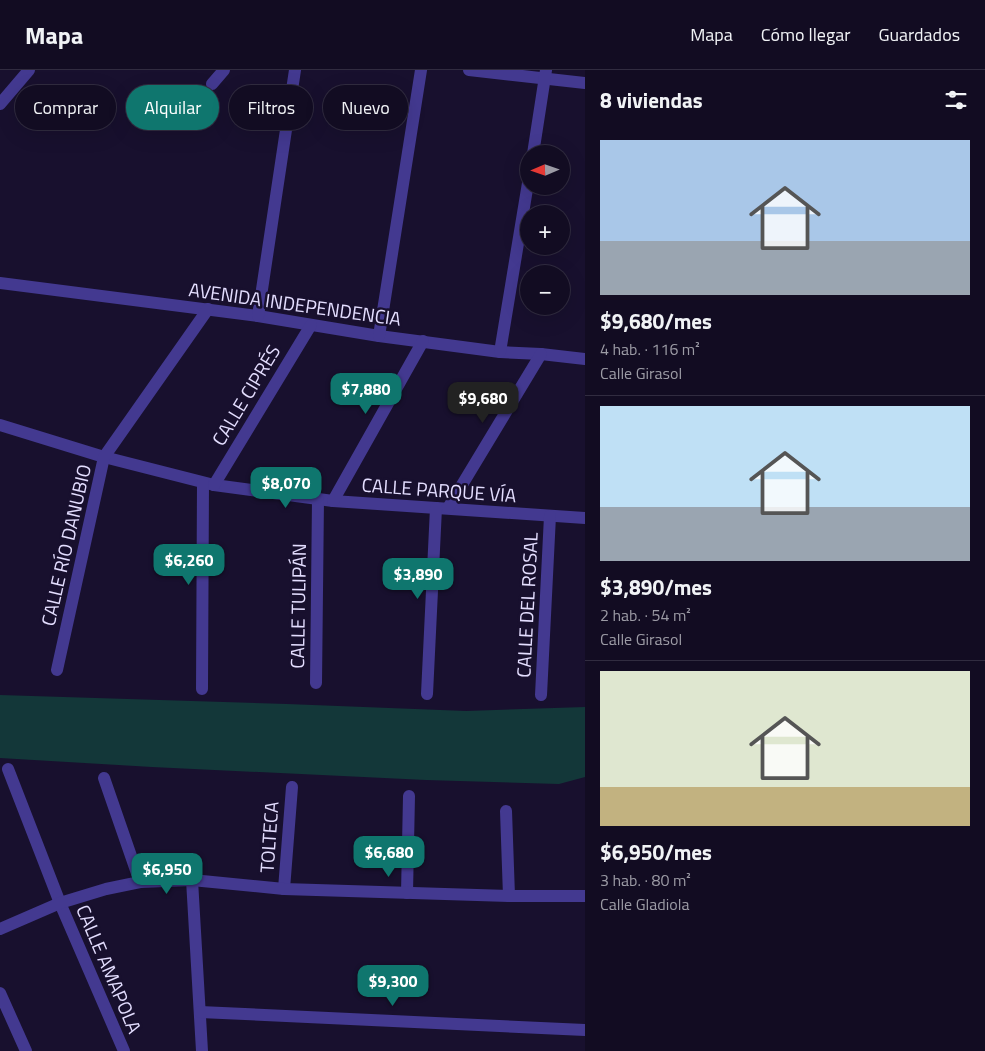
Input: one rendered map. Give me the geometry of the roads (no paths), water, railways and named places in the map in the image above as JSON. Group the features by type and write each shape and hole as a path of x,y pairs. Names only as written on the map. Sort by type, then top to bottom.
{"street":[{"path":"0,104 29,70"},
{"path":"212,84 224,70"},
{"path":"258,316 295,70"},
{"path":"379,336 421,70"},
{"path":"469,70 546,74 585,84"},
{"path":"534,145 546,74"},
{"path":"500,352 526,195"},
{"name":"AVENIDA INDEPENDENCIA","path":"0,283 208,309 379,336 500,352 585,359"},
{"name":"CALLE RÍO DANUBIO","path":"57,670 104,457 208,309"},
{"name":"CALLE CIPRÉS","path":"209,484 311,325"},
{"path":"333,502 423,341"},
{"path":"427,694 442,508 541,354"},
{"name":"CALLE PARQUE VÍA","path":"0,425 104,457 209,484 333,502 585,518"},
{"path":"202,689 209,484"},
{"name":"CALLE TULIPÁN","path":"316,684 318,499"},
{"name":"CALLE DEL ROSAL","path":"541,695 550,516"},
{"name":"CALLE AMAPOLA","path":"8,769 60,903 124,1051"},
{"path":"104,778 140,882"},
{"name":"TOLTECA","path":"284,889 292,787"},
{"path":"406,893 409,796"},
{"path":"506,811 509,896"},
{"path":"0,929 60,903 106,889 140,882 192,880 284,889 509,896 585,896"},
{"path":"192,880 202,1051"},
{"path":"0,993 26,1051"},
{"path":"200,1012 585,1030"}]}
